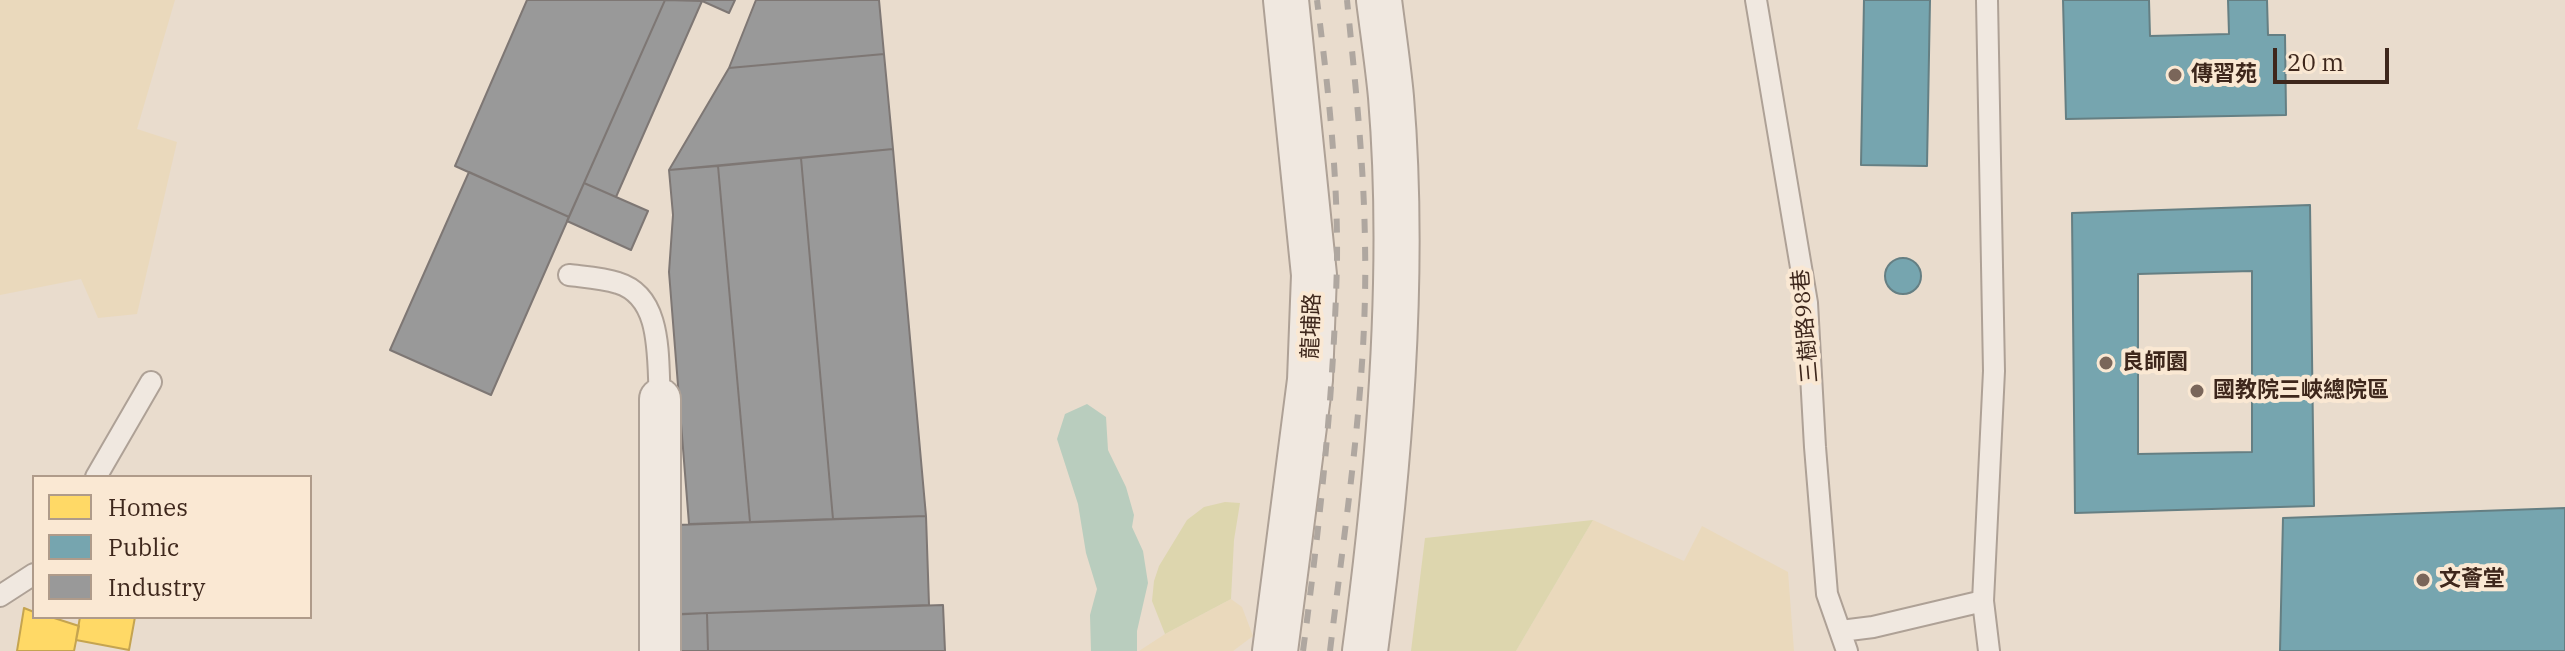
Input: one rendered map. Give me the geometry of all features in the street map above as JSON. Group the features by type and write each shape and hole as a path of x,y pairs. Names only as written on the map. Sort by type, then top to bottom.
{"street":[{"name":"龍埔路","path":"1275,651 1310,380 1314,275 1286,0"},
{"path":"1365,651 1374,585 1393,366 1396,235 1391,97 1379,0"},
{"path":"660,399 660,651"}],"lane":[{"name":"三樹路98巷","path":"1756,0 1807,303 1827,594 1844,641"},
{"path":"1987,0 1994,371 1983,601 1989,651"},
{"path":"569,275 620,283 642,297 653,321 660,399"},
{"path":"97,475 151,382"},
{"path":"0,596 32,575"},
{"path":"1844,641 1873,627 1983,601"}],"shaded area":[{"path":"0,0 175,0 137,129 177,142 137,314 98,318 81,279 0,295"},
{"path":"1087,404 1106,417 1108,450 1126,487 1134,515 1132,527 1143,551 1148,583 1137,631 1137,651 1091,651 1090,615 1097,589 1086,553 1078,504 1057,439 1065,414"},
{"path":"1225,502 1240,503 1234,540 1231,599 1165,634 1152,601 1159,566 1187,520 1204,507"},
{"path":"1593,520 1684,561 1702,526 1788,572 1794,651 1516,651"},
{"path":"1593,520 1516,651 1411,651 1425,538"},
{"path":"1231,599 1242,607 1253,636 1233,651 1139,651 1165,634"}],"building: Homes":[{"path":"24,608 32,611 32,619 57,619 79,626 74,651 17,651"},
{"path":"80,619 135,619 129,650 76,640"}],"building: Public":[{"path":"1864,0 1930,0 1927,166 1861,165"},
{"name":"傳習苑","path":"2063,0 2149,0 2150,36 2229,34 2228,0 2267,0 2268,35 2285,35 2286,115 2066,119"},
{"name":"良師園","path":"2310,205 2314,506 2075,513 2072,213","holes":["2252,271 2252,452 2138,454 2138,274"]},
{"path":"1903,258 1916,263 1921,276 1916,289 1903,294 1890,289 1885,276 1890,263"},
{"name":"文薈堂","path":"2565,508 2565,651 2280,651 2283,518"}],"building: Industry":[{"path":"527,0 665,0 569,217 455,166"},
{"path":"665,0 702,1 616,197 584,183"},
{"path":"700,0 735,0 729,13"},
{"path":"756,0 879,0 884,54 729,68"},
{"path":"884,54 893,149 669,170 729,68"},
{"path":"893,149 926,516 833,519 801,158"},
{"path":"801,158 833,519 750,522 718,166"},
{"path":"718,166 750,522 689,524 669,272 673,215 669,170"},
{"path":"469,172 569,217 491,395 390,350"},
{"path":"584,183 648,211 631,250 567,221"},
{"path":"926,516 929,605 680,614 676,525"},
{"path":"943,605 945,651 708,651 707,613"},
{"path":"707,613 708,651 670,651 669,615"}],"railway":[{"path":"1303,651 1325,457 1337,262 1332,131 1317,0"},
{"path":"1330,651 1355,448 1365,295 1363,183 1347,0"}],"place":[{"name":"傳習苑","path":"2175,75"},
{"name":"良師園","path":"2106,363"},
{"name":"國教院三峽總院區","path":"2197,391"},
{"name":"文薈堂","path":"2423,580"}]}
